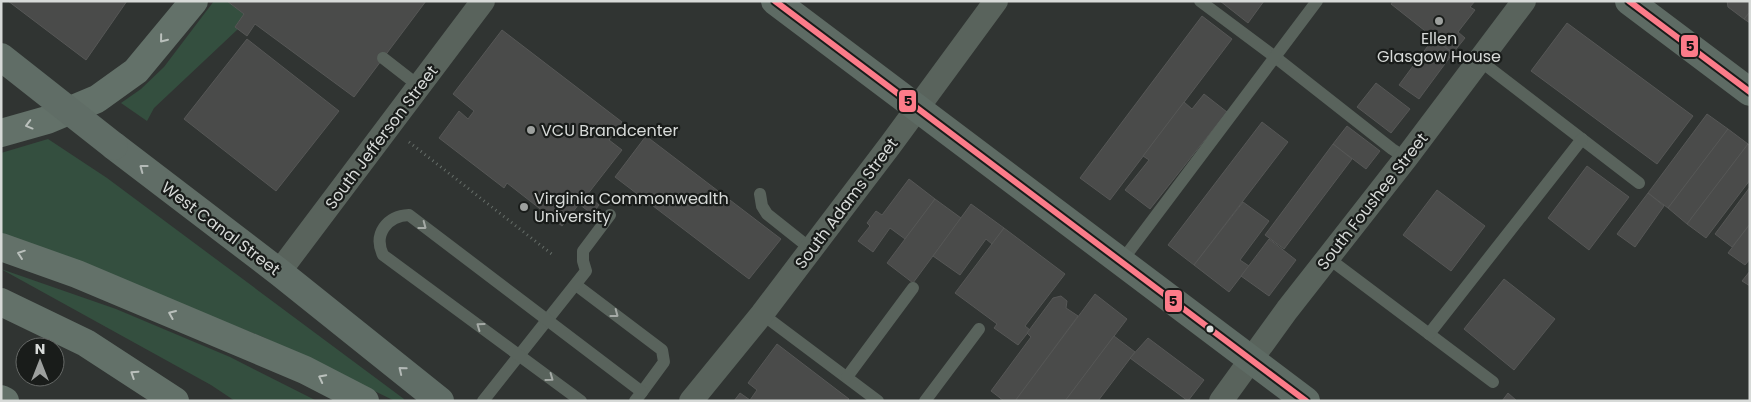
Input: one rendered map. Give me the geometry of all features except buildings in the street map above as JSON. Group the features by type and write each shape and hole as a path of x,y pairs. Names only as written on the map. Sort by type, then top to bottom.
{"highway":[{"path":"1,133 47,120 98,99 136,71 194,1"},
{"path":"1,248 77,274 132,297 305,370 365,401"},
{"path":"1,302 86,343 175,401"},
{"path":"1,399 5,401"}],"main road":[{"path":"774,1 1306,401"},
{"path":"1628,1 1750,92"},
{"name":"West Canal Street","path":"1,58 279,272 440,401"}],"street":[{"name":"South Jefferson Street","path":"279,272 483,1"},
{"name":"South Adams Street","path":"691,401 762,314 996,1"},
{"name":"South Foushee Street","path":"1221,401 1287,310 1406,158 1524,1"}],"lane":[{"path":"1200,1 1406,158"},
{"path":"1121,262 1317,1"},
{"path":"383,58 419,86"},
{"path":"1479,60 1639,183"},
{"path":"1429,334 1582,140"},
{"path":"760,194 762,206 767,214 811,249"},
{"path":"576,285 662,350 664,362 638,396 547,320 408,215 391,219 380,234 379,246 383,255 581,401"},
{"path":"483,401 586,271 583,251 610,215"},
{"path":"1328,258 1493,382"},
{"path":"847,377 913,288"},
{"path":"762,314 878,401"},
{"path":"925,401 979,329"}],"path":[{"path":"407,140 554,254"}],"green space":[{"path":"214,1 227,1 244,14 235,27 238,29 154,108 147,121 121,103 141,89 164,67"},
{"path":"48,139 107,178 404,399 403,401 395,401 263,337 1,236 1,153"},
{"path":"1,269 116,309 230,357 317,401 235,401 211,385"}],"transit line":[{"name":"5","path":"775,1 1306,401"},
{"name":"5","path":"1629,1 1750,92"}],"place":[{"name":"Ellen Glasgow House","path":"1439,21"},
{"name":"VCU Brandcenter","path":"531,130"},
{"name":"Virginia Commonwealth University","path":"524,207"}]}
